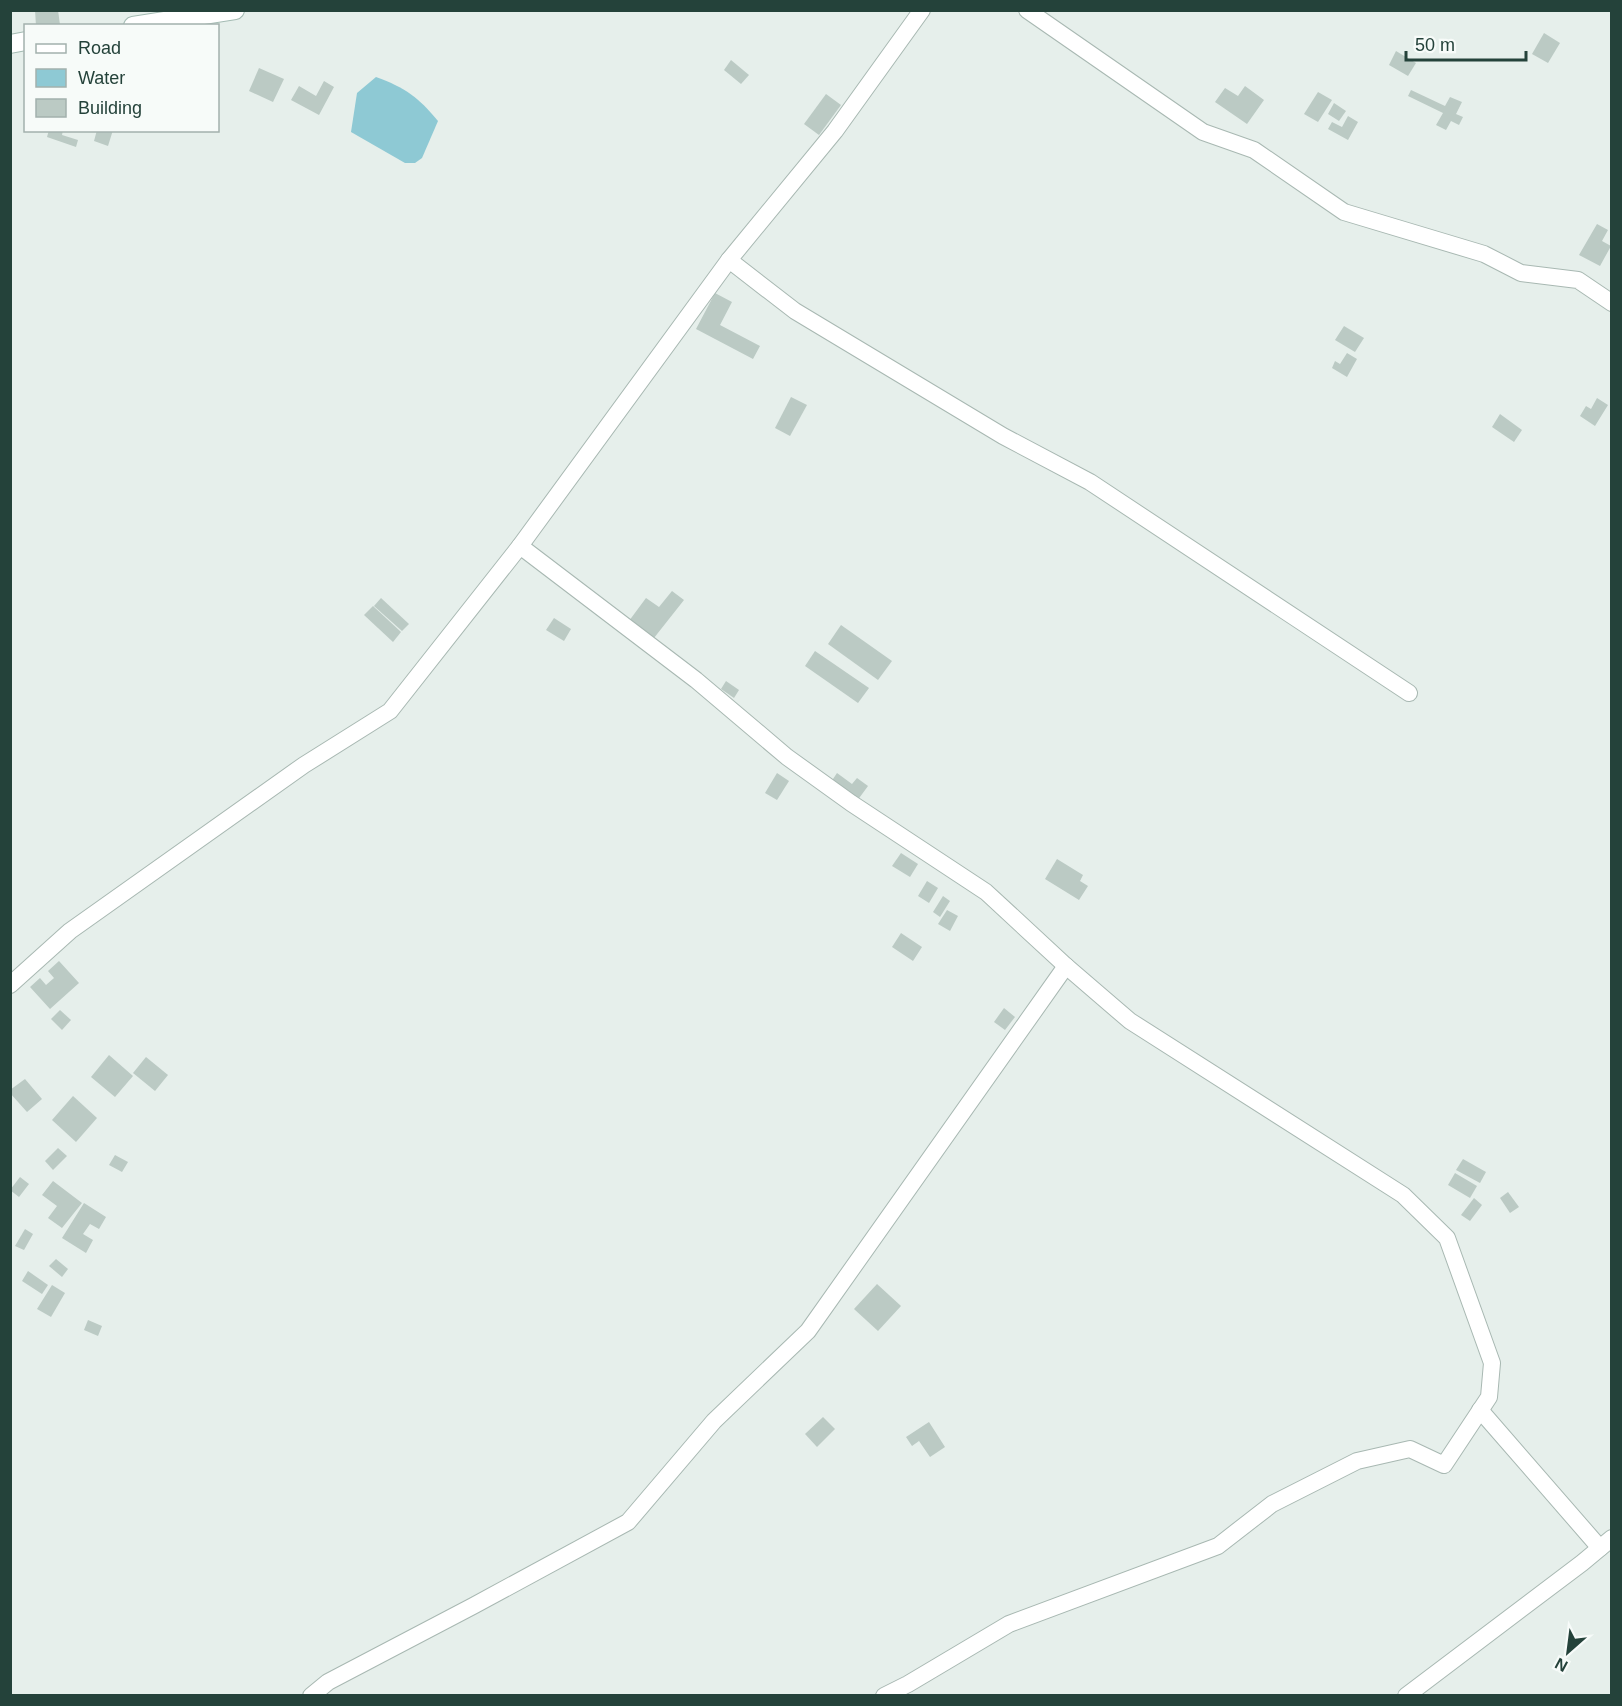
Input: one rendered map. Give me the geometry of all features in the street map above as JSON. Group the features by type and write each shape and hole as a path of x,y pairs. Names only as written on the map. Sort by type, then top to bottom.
{"main road":[{"path":"146,24 235,10"}],"street":[{"path":"10,985 70,931 304,765 390,711 520,546 729,260 836,131 922,10"},
{"path":"1027,10 1203,132 1254,150 1344,212 1484,254 1521,273 1578,280 1611,303"},
{"path":"729,260 795,311 1003,436 1090,482 1409,693"},
{"path":"520,546 696,680 787,757 851,803 986,892 1130,1021 1403,1195 1447,1238 1492,1364 1489,1397 1444,1465 1410,1449 1357,1461 1272,1504 1218,1546 1009,1624 908,1684 884,1695"},
{"path":"311,1695 328,1682 628,1522 714,1421 808,1330 1066,966"},
{"path":"1406,1695 1606,1543 1480,1410"}],"water":[{"path":"376,77 411,94 438,121 422,158 415,163 405,163 351,132 357,93"}],"building":[{"path":"35,10 58,10 60,24 36,24"},
{"path":"1544,33 1560,43 1548,63 1532,54"},
{"path":"1396,51 1416,63 1408,76 1389,65"},
{"path":"731,60 749,75 741,84 724,70"},
{"path":"259,68 284,79 273,102 249,91"},
{"path":"324,81 334,87 319,115 291,100 299,86 316,96"},
{"path":"1245,86 1264,100 1247,124 1215,102 1225,88 1238,96"},
{"path":"1411,90 1445,106 1450,97 1462,102 1456,114 1463,117 1459,125 1451,121 1446,130 1436,125 1443,113 1408,96"},
{"path":"1318,92 1332,100 1318,122 1304,114"},
{"path":"826,94 841,105 819,135 804,124"},
{"path":"1334,103 1346,111 1339,121 1328,114"},
{"path":"1348,116 1358,122 1348,140 1328,129 1332,122 1342,127"},
{"path":"48,132 63,132 62,135 78,140 76,147 47,137"},
{"path":"96,132 112,132 108,146 94,141"},
{"path":"1597,224 1608,230 1602,241 1611,246 1600,266 1579,255"},
{"path":"715,293 732,302 720,325 760,346 753,359 696,329"},
{"path":"1344,326 1364,338 1355,352 1335,340"},
{"path":"1347,353 1357,359 1347,377 1332,368 1335,361 1340,364"},
{"path":"791,397 807,405 790,436 775,428"},
{"path":"1597,398 1608,405 1595,426 1580,416 1586,406 1591,409"},
{"path":"1500,414 1522,430 1514,442 1492,427"},
{"path":"672,591 684,600 650,643 626,625 646,598 659,607"},
{"path":"381,598 409,624 402,631 374,606"},
{"path":"373,606 401,632 393,642 364,615"},
{"path":"554,618 571,629 564,641 546,630"},
{"path":"841,625 892,661 878,680 828,644"},
{"path":"815,651 869,688 858,703 805,666"},
{"path":"726,681 739,690 734,698 721,689"},
{"path":"777,773 789,781 777,800 765,793"},
{"path":"837,773 852,784 857,778 868,786 857,801 831,782"},
{"path":"901,853 918,864 910,877 892,866"},
{"path":"1057,859 1083,875 1080,881 1088,886 1079,900 1045,879"},
{"path":"927,881 938,888 929,903 918,896"},
{"path":"943,896 950,901 940,917 933,912"},
{"path":"947,910 958,916 950,931 938,924"},
{"path":"901,933 922,947 913,961 892,947"},
{"path":"59,961 79,983 50,1009 30,987 40,978 46,985 54,978 48,971"},
{"path":"1004,1008 1015,1017 1005,1030 994,1022"},
{"path":"60,1010 71,1020 62,1030 51,1019"},
{"path":"109,1055 133,1076 115,1097 91,1077"},
{"path":"146,1057 168,1075 155,1091 133,1073"},
{"path":"25,1079 42,1099 27,1112 10,1093 10,1090"},
{"path":"73,1096 97,1118 76,1142 52,1120"},
{"path":"58,1148 67,1156 53,1170 45,1161"},
{"path":"115,1155 128,1162 122,1172 109,1165"},
{"path":"1463,1159 1486,1172 1480,1183 1456,1170"},
{"path":"1455,1173 1477,1186 1470,1198 1448,1185"},
{"path":"20,1177 29,1184 19,1197 10,1190"},
{"path":"53,1181 82,1203 62,1228 48,1218 57,1206 42,1195"},
{"path":"1508,1192 1519,1207 1510,1213 1500,1198"},
{"path":"1474,1198 1482,1205 1470,1221 1461,1215"},
{"path":"84,1203 106,1217 99,1229 90,1224 83,1234 93,1240 86,1253 62,1238"},
{"path":"25,1229 33,1234 24,1250 15,1246"},
{"path":"56,1259 68,1269 62,1277 49,1266"},
{"path":"28,1271 48,1285 42,1294 22,1281"},
{"path":"877,1284 901,1306 878,1331 854,1309"},
{"path":"52,1285 65,1293 51,1317 37,1309"},
{"path":"88,1320 102,1326 98,1336 84,1330"},
{"path":"823,1417 835,1429 817,1447 805,1434"},
{"path":"929,1422 945,1447 930,1457 919,1441 912,1446 906,1437"}]}
